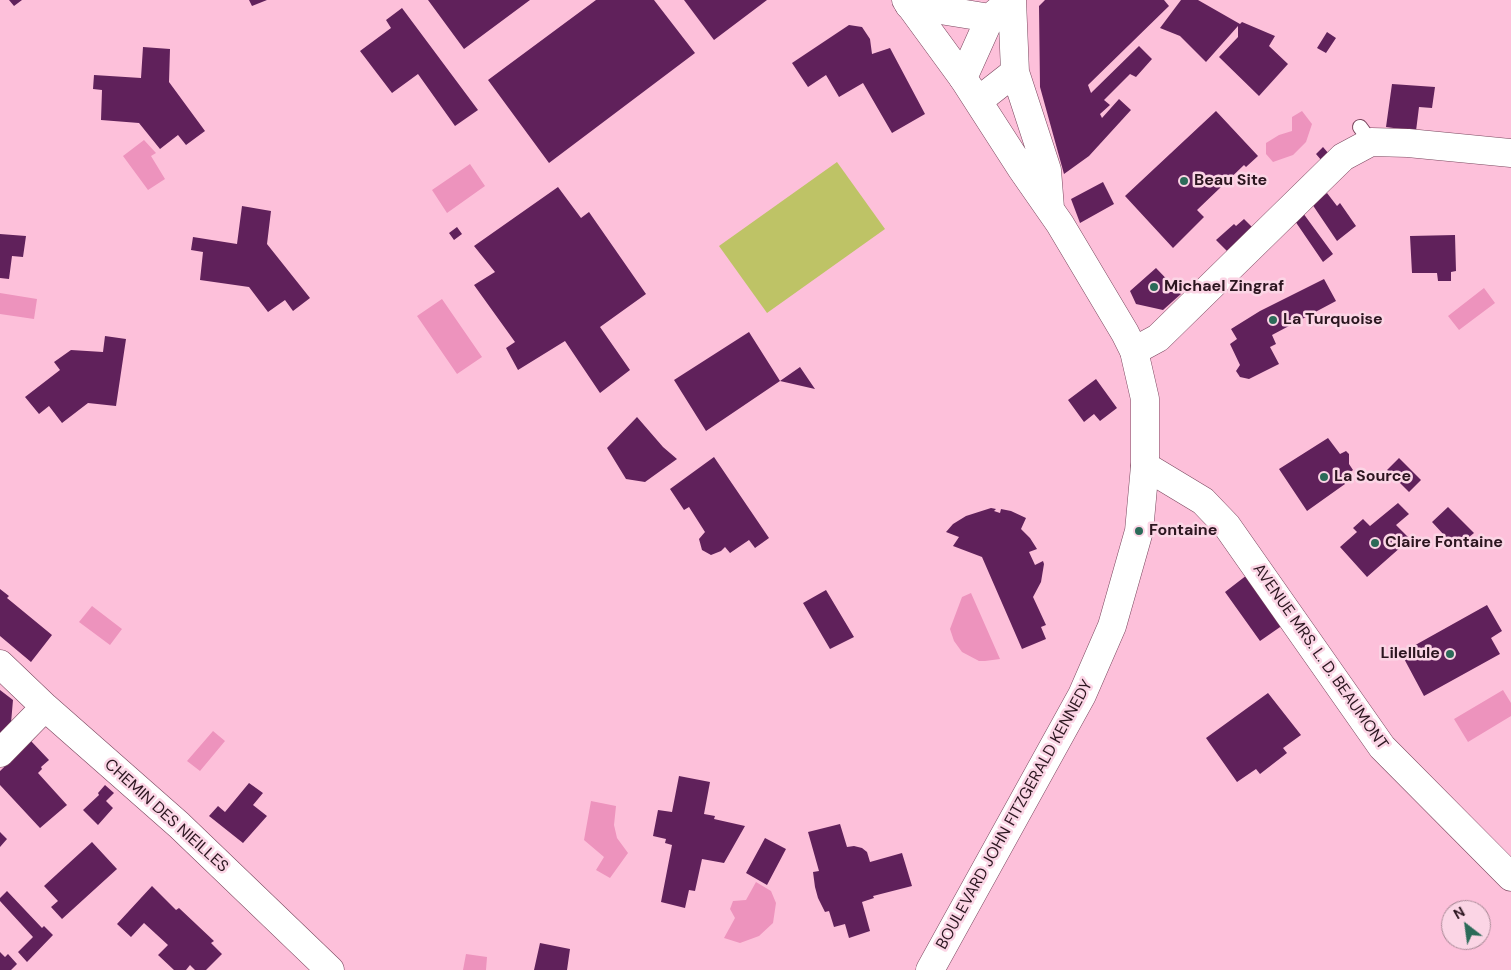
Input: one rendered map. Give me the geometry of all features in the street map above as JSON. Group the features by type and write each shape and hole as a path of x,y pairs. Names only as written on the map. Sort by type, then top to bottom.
{"street":[{"path":"963,78 990,18 1011,0"},
{"path":"1011,0 1015,72 1047,170 1050,210"},
{"path":"907,2 990,18"},
{"name":"BOULEVARD JOHN FITZGERALD KENNEDY","path":"907,2 963,78 1050,210 1120,325 1134,351 1145,399 1145,466 1139,531 1112,626 1082,695 930,970"},
{"path":"978,101 1015,72"},
{"path":"1134,351 1158,338 1365,134 1408,144 1511,153"},
{"name":"AVENUE MRS. L. D. BEAUMONT","path":"1145,466 1203,501 1227,526 1382,747 1511,877"},
{"name":"CHEMIN DES NIEILLES","path":"0,664 45,707 179,825 330,970"},
{"path":"0,753 45,707"}],"green space":[{"path":"837,162 885,229 767,313 719,246"}],"shaded area":[{"path":"1302,111 1312,124 1306,142 1293,155 1273,162 1266,154 1266,143 1279,135 1292,131 1292,117"},
{"path":"144,140 156,153 151,156 165,179 148,190 123,156"},
{"path":"470,164 485,186 447,213 432,190"},
{"path":"1484,288 1495,303 1459,330 1448,316"},
{"path":"0,293 37,299 34,319 0,314"},
{"path":"442,299 482,357 457,374 417,316"},
{"path":"971,593 1000,659 979,661 962,652 954,641 950,629 962,597"},
{"path":"92,606 122,629 110,645 79,622"},
{"path":"1503,690 1511,703 1511,716 1468,742 1454,719"},
{"path":"213,731 225,741 200,771 187,761"},
{"path":"591,801 616,806 614,825 617,838 628,853 610,878 596,870 604,857 584,840"},
{"path":"756,882 771,891 776,903 773,923 759,936 740,943 724,938 735,918 730,909 733,901 746,900"},
{"path":"466,954 487,957 486,970 463,970"}],"building":[{"path":"9,0 22,0 14,6"},
{"path":"249,0 267,0 252,6"},
{"path":"428,0 530,0 464,49"},
{"path":"596,0 654,0 695,53 549,163 488,80"},
{"path":"684,0 767,0 714,40"},
{"path":"1045,0 1164,0 1169,6 1088,85 1091,93 1139,46 1152,59 1136,77 1130,74 1104,100 1110,105 1100,114 1102,118 1119,99 1131,110 1089,156 1064,174 1040,87 1039,6"},
{"path":"1181,0 1198,0 1240,24 1242,22 1275,36 1269,46 1288,64 1259,96 1219,57 1238,37 1238,26 1206,62 1180,36 1160,28"},
{"path":"402,8 478,110 455,126 418,74 392,93 360,51 391,28 386,20"},
{"path":"849,25 862,27 870,39 872,54 890,48 925,114 892,133 863,83 839,97 826,75 808,87 792,63"},
{"path":"1327,32 1336,38 1326,53 1317,48"},
{"path":"143,47 170,49 169,82 205,131 186,145 178,135 160,149 139,123 101,120 102,90 93,89 94,75 141,78"},
{"path":"1392,84 1435,87 1432,108 1419,107 1416,131 1386,127"},
{"name":"Beau Site","path":"1216,111 1258,156 1246,167 1244,165 1197,210 1204,217 1173,248 1125,196"},
{"path":"1323,147 1329,154 1322,161 1316,154"},
{"path":"1103,182 1114,204 1080,223 1071,199"},
{"path":"558,187 581,218 589,212 646,294 600,327 630,370 600,393 565,341 518,370 506,348 515,342 474,285 495,272 474,246"},
{"path":"1327,193 1337,206 1340,203 1356,226 1337,241 1312,204"},
{"path":"242,206 271,211 267,244 310,298 293,311 285,300 268,312 249,287 200,280 203,252 191,250 193,237 237,244"},
{"path":"1303,213 1333,254 1323,262 1295,221"},
{"path":"1244,219 1252,227 1227,251 1216,240 1234,224 1236,226"},
{"path":"457,227 462,234 454,240 449,233"},
{"path":"0,234 26,236 23,257 12,256 9,279 0,278"},
{"path":"1455,235 1456,271 1451,272 1451,281 1438,281 1437,273 1412,273 1410,236"},
{"name":"Michael Zingraf","path":"1156,268 1181,294 1163,310 1136,304 1130,291"},
{"name":"La Turquoise","path":"1324,279 1336,301 1272,335 1276,344 1270,347 1279,364 1249,379 1240,377 1236,371 1240,365 1230,344 1237,339 1231,329 1260,311"},
{"path":"749,332 780,381 706,431 674,380"},
{"path":"105,336 126,339 116,406 88,403 62,423 49,406 39,414 25,397 60,370 54,362 71,350 103,352"},
{"path":"800,367 815,389 780,381"},
{"path":"1096,379 1117,408 1100,421 1094,414 1084,422 1068,400"},
{"path":"637,417 663,447 677,459 645,482 626,479 607,448"},
{"name":"La Source","path":"1328,438 1340,454 1346,451 1349,454 1349,464 1353,470 1342,479 1345,484 1307,511 1279,469"},
{"path":"714,457 769,538 755,548 749,540 730,553 725,547 711,555 702,550 699,539 705,532 689,507 684,510 670,489"},
{"path":"1399,458 1421,480 1409,492 1387,470"},
{"name":"Claire Fontaine","path":"1398,503 1409,514 1396,525 1410,539 1367,577 1340,547 1357,532 1353,528 1363,519 1370,526"},
{"path":"1448,507 1474,533 1456,548 1432,522"},
{"path":"991,508 996,509 994,511 1000,513 1001,509 1011,511 1026,518 1021,529 1037,549 1029,552 1035,565 1043,561 1044,564 1041,582 1033,597 1046,625 1041,627 1046,639 1022,649 982,557 953,546 959,537 946,532 953,524 966,516"},
{"path":"1247,575 1283,625 1260,641 1225,592"},
{"path":"0,589 9,596 7,598 52,635 31,662 0,636"},
{"path":"826,590 854,637 830,649 803,603"},
{"name":"Lilellule","path":"1487,605 1502,631 1491,638 1500,654 1424,696 1401,653"},
{"path":"0,690 13,700 11,723 0,735"},
{"path":"1268,693 1301,735 1283,748 1287,753 1260,774 1256,769 1237,782 1206,738"},
{"path":"31,741 49,760 41,767 42,769 38,773 67,805 40,828 0,785 0,771"},
{"path":"679,776 710,782 704,814 715,816 714,819 745,826 724,863 702,859 695,891 689,890 685,908 661,902 672,845 665,843 666,839 653,836 658,810 672,812"},
{"path":"249,783 263,793 253,805 267,816 243,843 209,816 218,806 225,812"},
{"path":"105,785 114,793 106,801 113,808 98,825 83,810 99,795 98,793"},
{"path":"840,824 847,847 862,848 867,852 870,862 902,853 912,886 873,896 874,898 862,902 870,931 849,938 845,924 834,927 829,911 825,912 818,898 813,872 819,871 808,832"},
{"path":"0,832 7,839 0,847"},
{"path":"765,838 786,849 767,885 746,873"},
{"path":"92,842 117,869 62,919 51,907 58,901 44,886"},
{"path":"152,886 176,910 179,908 214,941 211,943 222,954 206,970 195,970 190,965 186,970 174,970 158,955 168,945 144,923 131,937 117,924"},
{"path":"7,891 42,928 44,926 53,935 27,962 18,952 33,937 0,901 0,898"},
{"path":"540,943 570,949 567,970 534,970"},
{"path":"0,952 5,957 8,954 17,964 11,970 0,970"}],"place":[{"name":"Beau Site","path":"1184,181"},
{"name":"Michael Zingraf","path":"1154,287"},
{"name":"La Turquoise","path":"1273,320"},
{"name":"La Source","path":"1324,477"},
{"name":"Fontaine","path":"1139,531"},
{"name":"Claire Fontaine","path":"1375,543"},
{"name":"Lilellule","path":"1450,654"}]}
